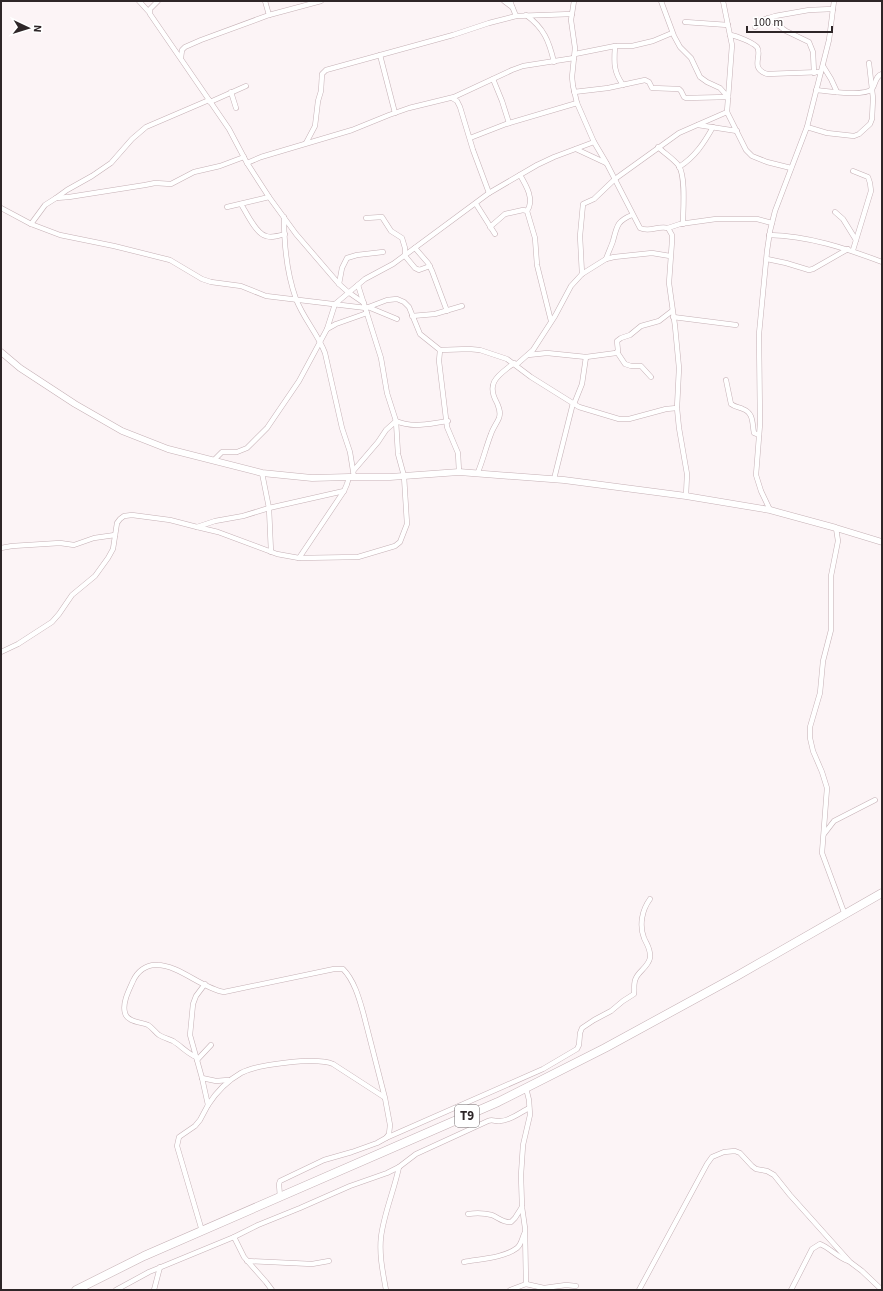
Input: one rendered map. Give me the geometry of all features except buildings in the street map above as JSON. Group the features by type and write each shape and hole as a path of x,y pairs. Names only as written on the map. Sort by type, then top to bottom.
{"highway":[{"name":"T9","path":"76,1290 144,1256 484,1108 526,1088 658,1019 882,893"}],"street":[{"path":"139,1 149,12 181,58 228,129 247,163 269,197 304,244 339,284 348,292 366,306 397,318"},
{"path":"149,12 158,1"},
{"path":"265,1 269,15"},
{"path":"181,58 182,50 185,47 269,15 310,2 322,1"},
{"path":"504,1 512,7"},
{"path":"510,1 516,16"},
{"path":"574,1 571,25 574,38 572,76 577,103 594,142 615,179 632,215 642,229 650,230 659,227 668,228 716,219 757,219 772,223"},
{"path":"661,1 672,33 680,47 691,58 700,76 707,82 720,88 728,97"},
{"path":"723,1 732,45 728,112 746,150 752,156 767,162 791,168"},
{"path":"770,510 761,491 756,475 760,424 759,334 767,259 772,223 807,127 823,66 829,40 834,1"},
{"path":"755,27 759,21 768,18 809,10 833,9"},
{"path":"306,144 315,126 318,101 321,93 321,77 323,72 516,16 572,14"},
{"path":"526,15 540,28 544,34 551,50 554,62"},
{"path":"768,18 786,31 809,42 813,52 814,73"},
{"path":"685,22 728,24"},
{"path":"247,163 261,156 352,130 395,113 428,103 452,98 523,66 554,62 615,46 632,46 653,41 672,33"},
{"path":"730,35 740,37 756,46 758,50 758,67 761,72 767,74 821,72"},
{"path":"615,46 615,69 617,76 623,85"},
{"path":"380,55 395,113"},
{"path":"807,127 827,133 854,136 858,135 872,121 872,89 869,63"},
{"path":"823,66 837,92"},
{"path":"816,90 864,92 872,89 878,76 882,74"},
{"path":"493,79 509,123"},
{"path":"574,92 623,85 645,80 649,82 652,88 679,89 686,98 728,97"},
{"path":"31,224 45,205 111,163 132,138 146,127 246,86"},
{"path":"231,92 236,108"},
{"path":"452,98 459,104 489,193"},
{"path":"470,138 509,123 577,103"},
{"path":"582,274 580,236 583,205 596,198 615,179 679,133 728,112"},
{"path":"698,125 737,131"},
{"path":"679,167 698,152 713,127"},
{"path":"214,460 220,453 239,452 247,448 267,428 288,398 321,343 328,329 335,304 348,292 365,279 405,256 428,237 476,204 489,193 554,157 594,142"},
{"path":"658,147 679,167 681,171 684,196 683,224"},
{"path":"576,149 607,164"},
{"path":"56,198 155,183 171,184 194,172 236,161 244,157"},
{"path":"767,259 809,270 850,250 856,240 871,191 868,177 853,171"},
{"path":"520,175 527,188 530,200 530,206 527,211 535,238 537,265 551,322"},
{"path":"227,207 269,197"},
{"path":"241,204 251,221 262,235 272,237 285,234"},
{"path":"476,204 495,234"},
{"path":"1,208 31,224 60,235 114,246 170,260 202,279 211,282 242,286 266,296 366,306 387,300 404,302 407,304 420,334 440,350 480,350 507,359 531,377 585,410 622,420 635,418 666,409 677,408"},
{"path":"490,227 505,214 523,210 527,211"},
{"path":"835,212 844,219 856,240"},
{"path":"606,259 617,226 624,218 632,215"},
{"path":"366,218 380,216 384,219 391,231 402,238 405,248 405,256 417,269 423,269 430,266"},
{"path":"284,217 288,263 296,300 321,343 329,368 342,428 348,441 354,470"},
{"path":"668,228 672,235 669,282 679,368 677,408 678,428 687,474 686,496"},
{"path":"770,236 798,237 850,250 882,262"},
{"path":"415,248 430,266 447,311"},
{"path":"339,284 342,268 347,258 357,255 383,252"},
{"path":"478,472 500,412 493,395 492,384 498,377 528,355 551,322 571,286 582,274 606,259 652,254 670,256"},
{"path":"1,652 18,644 52,622 72,595 95,576 102,568 113,549 117,523 120,519 127,515 170,520 218,532 271,552 299,558 358,557 395,546 400,542 406,527 404,476 398,454 396,421 387,393 381,358 366,306 358,285"},
{"path":"412,316 433,314 462,306"},
{"path":"651,377 641,366 631,366 625,364 617,352 617,341 630,335 641,326 659,320 672,311"},
{"path":"328,329 367,313"},
{"path":"673,317 736,325"},
{"path":"440,350 439,361 449,433 458,453 460,472"},
{"path":"1,352 20,368 117,429 168,449 262,473 312,478 404,476 478,472 554,479 686,496 770,510 882,542"},
{"path":"528,355 546,353 586,356 617,352"},
{"path":"554,479 574,403 582,384 586,356"},
{"path":"726,380 729,401 734,406 744,409 749,413 753,420 754,433 759,435"},
{"path":"396,421 403,425 448,421"},
{"path":"299,558 344,491 354,470 378,442 386,430 396,421"},
{"path":"262,473 269,508 271,552"},
{"path":"197,527 269,508 344,491"},
{"path":"836,528 838,540 831,576 831,630 823,661 820,695 810,727 811,746 827,788 822,853 845,915"},
{"path":"1,548 12,546 60,544 74,545 94,538 115,535"},
{"path":"823,835 834,821 875,800"},
{"path":"280,1197 280,1181 324,1160 352,1152 386,1138 543,1069 577,1049 582,1028 611,1011 634,994 634,982 636,977 650,960 650,949 644,938 642,928 643,913 650,899"},
{"path":"197,1058 175,1042 159,1035 147,1025 130,1019 125,1013 126,998 136,976 144,969 155,964 162,965 178,971 216,990 224,992 334,969 343,969 350,978 359,999 384,1097 390,1125 389,1134 386,1138"},
{"path":"205,984 196,996 192,1011 190,1035 208,1105"},
{"path":"197,1058 211,1045"},
{"path":"202,1231 176,1146 179,1138 195,1126 220,1089 231,1079 248,1070 283,1063 314,1060 327,1061 342,1068 384,1097"},
{"path":"202,1078 216,1081 231,1079"},
{"path":"526,1088 529,1100 530,1115 521,1154 526,1284"},
{"path":"116,1290 160,1267 234,1237 258,1225 350,1186 376,1178 398,1167 416,1154 474,1127 492,1120 499,1122 529,1108"},
{"path":"639,1290 707,1164 712,1157 730,1151 737,1152 756,1169 767,1171 774,1175 790,1196 850,1262"},
{"path":"386,1290 380,1248 381,1237 398,1167"},
{"path":"468,1214 486,1214 504,1222 511,1222 522,1207"},
{"path":"464,1262 510,1252 517,1248 525,1233"},
{"path":"234,1237 244,1257 272,1290"},
{"path":"791,1290 812,1249 820,1244 862,1270 882,1290"},
{"path":"247,1261 312,1264 329,1261"},
{"path":"154,1290 160,1267"},
{"path":"510,1290 526,1284 544,1288 566,1285 576,1286"}]}
